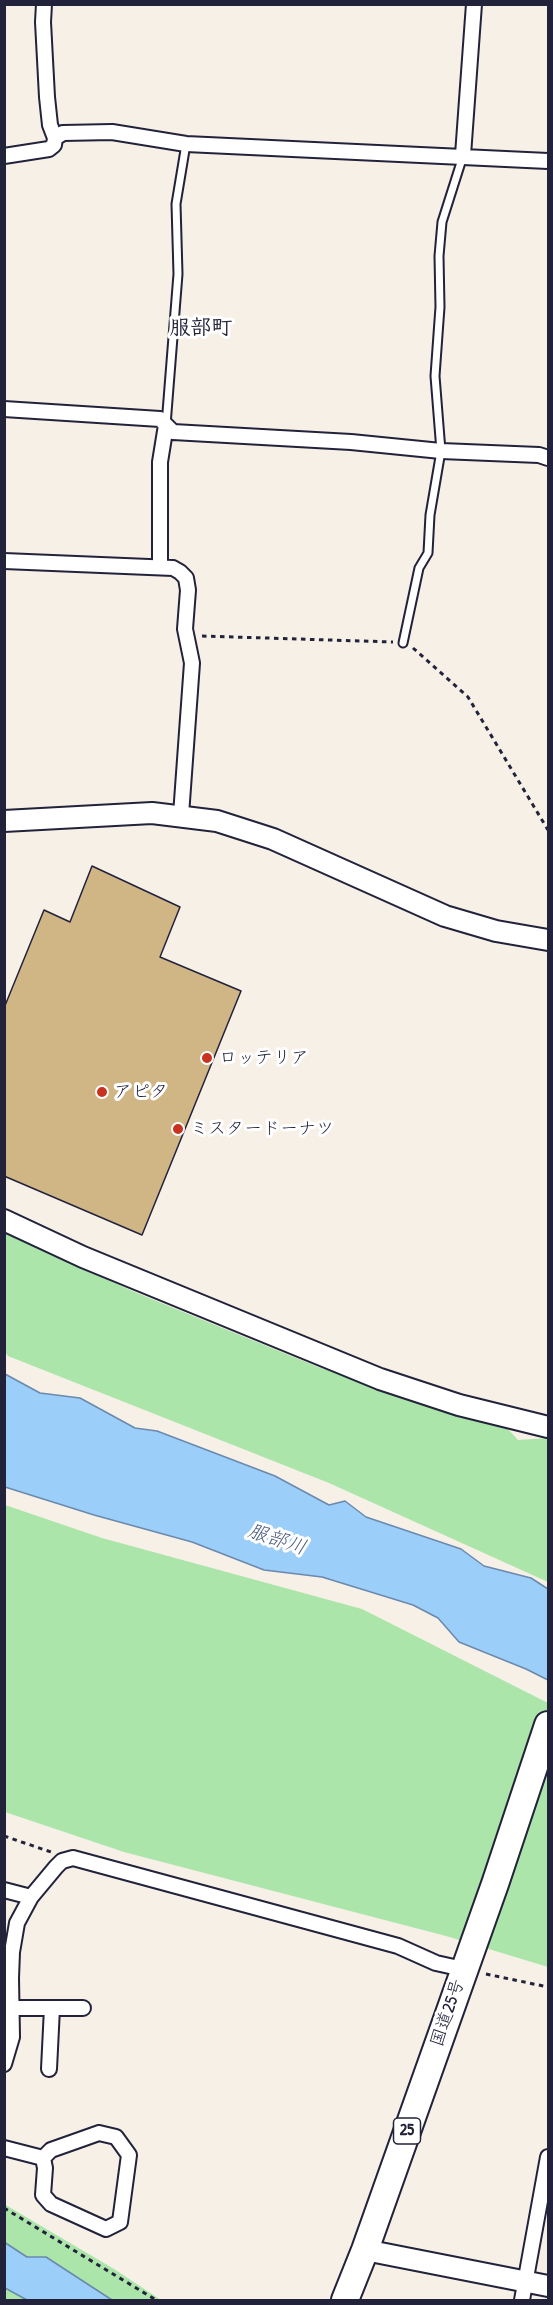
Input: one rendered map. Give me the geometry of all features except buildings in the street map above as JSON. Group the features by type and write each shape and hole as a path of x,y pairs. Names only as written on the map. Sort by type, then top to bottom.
{"highway":[{"name":"国道25号","path":"345,2301 495,1884 549,1725"}],"street":[{"path":"4,156 49,149 54,145 55,138 50,125 47,98 44,4"},
{"path":"463,155 474,4"},
{"path":"55,138 63,133 112,132 186,144 463,155 549,161"},
{"path":"4,409 160,419 173,432 351,442 441,451 539,455 549,458"},
{"path":"160,567 160,462 166,425"},
{"path":"4,561 173,568 186,578 188,590 185,629 192,663 181,815"},
{"path":"4,820 128,814 181,815 217,821 257,833 445,916 496,932 549,940"},
{"path":"4,1221 94,1261 380,1379 459,1404 549,1427"},
{"path":"4,2064 12,2037 13,2008 8,1978 8,1951 31,1897 62,1862 73,1858 398,1946 436,1963 465,1965"},
{"path":"4,1890 31,1897"},
{"path":"13,2008 83,2008"},
{"path":"49,2069 52,2008"},
{"path":"99,2133 116,2136 129,2155 120,2222 106,2229 51,2204 43,2195 45,2168 42,2158 51,2150 99,2133"},
{"path":"4,2148 42,2158"},
{"path":"524,2291 549,2157"},
{"path":"365,2250 524,2291 548,2286"}],"lane":[{"path":"166,425 178,274 176,204 186,144"},
{"path":"403,643 419,568 428,553 430,515 441,451 435,376 440,307 442,222 463,155"}],"path":[{"path":"185,629 202,637 410,645 468,697 549,830"},
{"path":"4,1836 56,1854 62,1862"},
{"path":"465,1965 549,1987"},
{"path":"4,2208 156,2301"}],"green space":[{"path":"5,1231 132,1291 318,1367 458,1415 506,1427 518,1440 548,1438 548,1582 329,1483 8,1356 5,1352"},
{"path":"5,1505 102,1538 362,1609 548,1703 548,1967 446,1936 124,1852 5,1812"},
{"path":"4,2204 114,2269 161,2300 5,2300"}],"water":[{"name":"服部川","path":"5,1374 40,1393 80,1398 135,1428 157,1431 275,1476 329,1505 345,1501 366,1517 461,1549 484,1566 531,1578 548,1589 548,1680 459,1642 438,1618 413,1605 322,1577 264,1570 192,1542 5,1487"},
{"path":"4,2242 27,2257 46,2257 112,2300 27,2300 5,2288"}],"place":[{"name":"ロッテリア","path":"207,1058"},
{"name":"アピタ","path":"102,1092"},
{"name":"ミスタードーナツ","path":"178,1129"}],"district":[{"name":"服部町","path":"201,328"}]}
